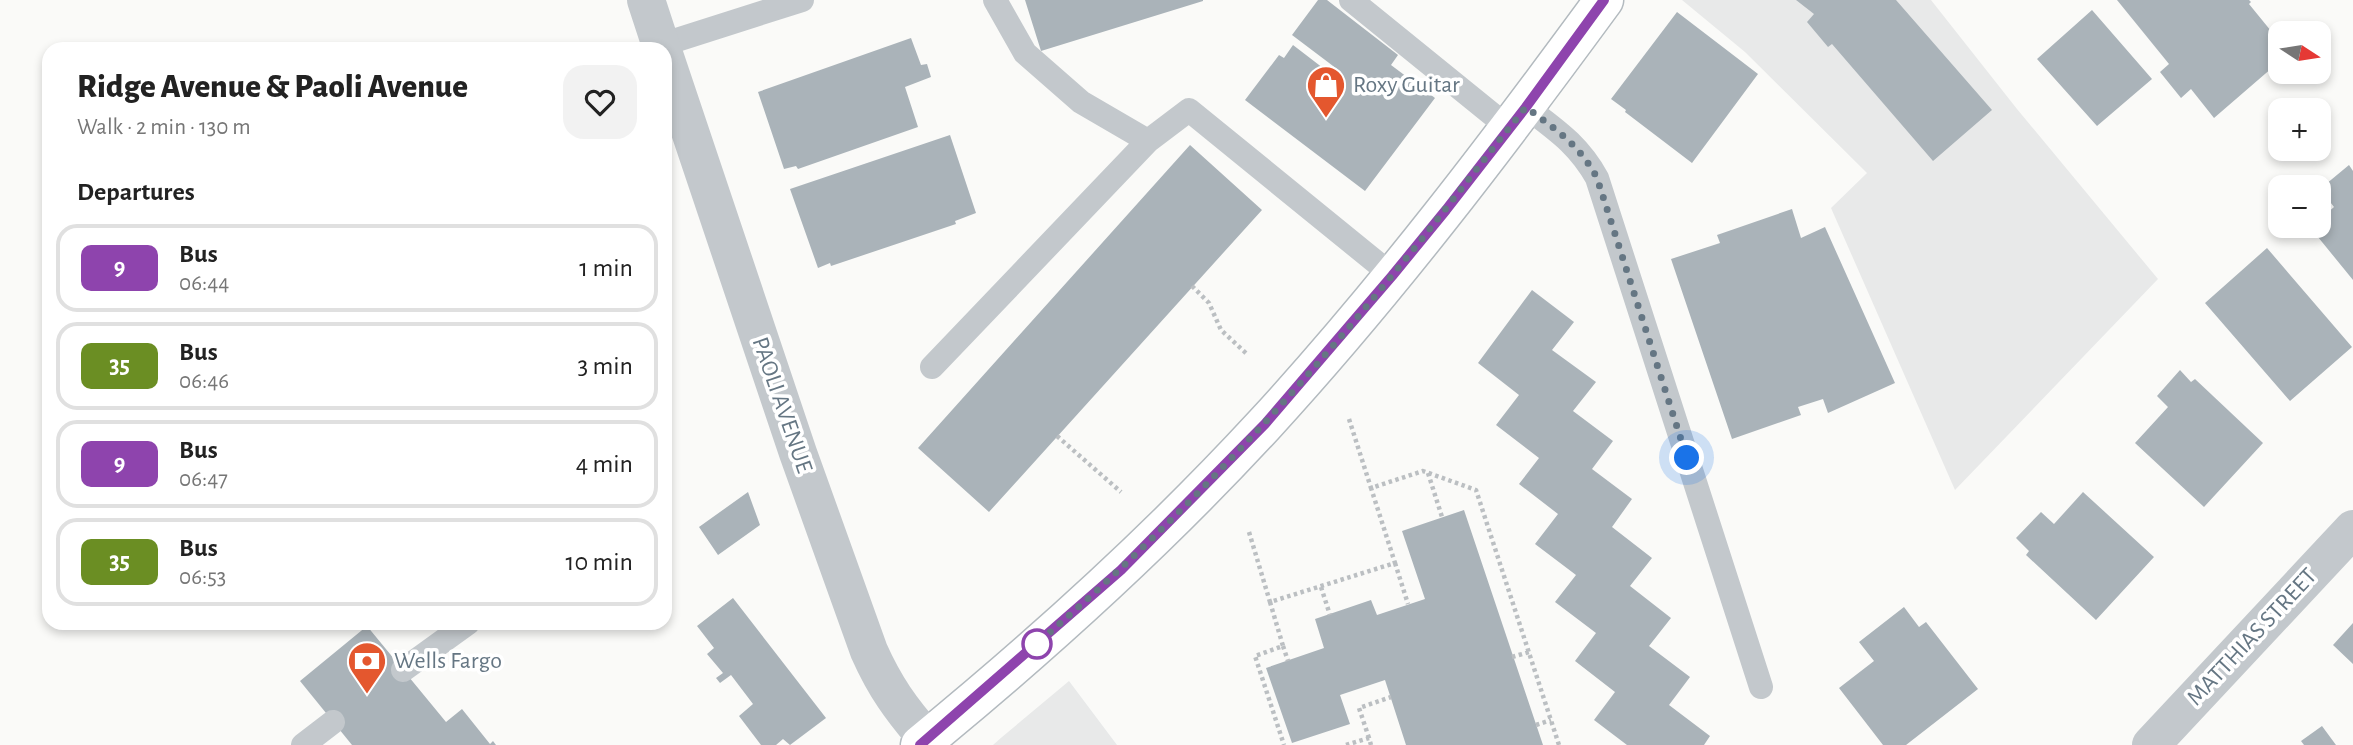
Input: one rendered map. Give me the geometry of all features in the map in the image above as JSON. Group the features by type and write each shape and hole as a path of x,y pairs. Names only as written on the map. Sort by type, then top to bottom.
{"main road":[{"path":"928,743 1121,570 1265,424 1392,276 1517,118 1604,0"}],"street":[{"name":"PAOLI AVENUE","path":"646,0 660,42"},
{"name":"PAOLI AVENUE","path":"672,78 802,465 869,651 882,681 928,743"},
{"name":"MATTHIAS STREET","path":"2151,745 2353,529"}],"lane":[{"path":"672,48 802,0"},
{"path":"995,0 1025,53 1081,102 1147,141"},
{"path":"1351,0 1517,118 1569,140 1586,157 1597,178 1760,687"},
{"path":"932,367 1147,141 1189,110 1392,276"},
{"path":"403,670 458,630"},
{"path":"303,745 333,722"}],"path":[{"path":"1192,286 1209,303 1221,330 1248,355"},
{"path":"1349,419 1408,604"},
{"path":"1057,436 1121,492"},
{"path":"1371,488 1423,471 1476,491 1559,745"},
{"path":"1428,473 1442,517"},
{"path":"1249,532 1288,661"},
{"path":"1270,603 1395,563"},
{"path":"1321,587 1330,615"},
{"path":"1283,646 1255,656 1284,745"},
{"path":"1513,657 1529,652"},
{"path":"1371,745 1359,708 1391,697"},
{"path":"1536,725 1552,720"},
{"path":"1346,745 1369,738"}],"shaded area":[{"path":"1682,0 1931,0 2158,279 1955,490 1831,208 1867,173 1745,52"},
{"path":"1069,681 1117,745 993,745 1002,737"}],"building":[{"path":"1025,0 1203,0 1203,1 1041,51"},
{"path":"1318,0 1327,0 1398,55 1391,65 1435,98 1365,191 1245,100 1279,55 1284,58 1293,45 1336,78 1341,72 1292,35"},
{"path":"1796,0 1896,0 1992,110 1933,161 1832,44 1828,47 1807,22 1814,14"},
{"path":"2117,0 2249,0 2249,4 2268,27 2268,71 2214,118 2191,89 2181,98 2160,72 2169,64"},
{"path":"2092,10 2152,79 2097,126 2037,59"},
{"path":"1677,12 1758,74 1692,163 1611,99"},
{"path":"911,38 921,65 927,64 931,77 905,87 918,127 798,169 796,166 784,169 758,92"},
{"path":"950,135 976,213 955,221 956,224 818,268 790,189"},
{"path":"1190,145 1262,210 989,512 918,448"},
{"path":"2349,165 2353,171 2353,280 2319,238 2331,238 2331,210 2334,207 2331,203 2331,180"},
{"path":"1792,209 1801,238 1825,227 1895,383 1828,413 1823,399 1798,407 1801,415 1732,439 1671,259 1720,243 1717,235"},
{"path":"2267,248 2352,347 2290,401 2205,303"},
{"path":"1532,290 1574,322 1552,350 1596,382 1573,411 1613,441 1592,469 1632,499 1612,527 1652,558 1630,586 1671,618 1649,646 1690,677 1669,705 1710,736 1704,745 1627,745 1594,720 1615,692 1575,661 1596,633 1555,602 1576,575 1535,544 1558,514 1519,484 1539,458 1496,425 1519,395 1478,363"},
{"path":"2180,370 2191,382 2195,379 2263,443 2204,507 2135,443 2168,407 2157,396"},
{"path":"748,492 760,525 718,555 699,527"},
{"path":"2083,492 2154,557 2096,620 2026,555 2029,551 2016,538 2041,512 2054,524"},
{"path":"1464,510 1543,745 1406,745 1385,680 1340,695 1350,724 1292,743 1266,668 1324,648 1315,619 1371,600 1377,615 1425,599 1402,531"},
{"path":"733,598 826,718 790,745 783,739 776,745 761,745 739,716 753,704 731,675 720,683 716,678 723,673 707,654 714,648 697,626"},
{"path":"1904,607 1919,627 1926,622 1978,689 1906,745 1883,745 1839,688 1874,661 1859,642"},
{"path":"2353,623 2353,664 2333,645"},
{"name":"Wells Fargo","path":"362,630 370,630 446,722 462,709 490,744 493,741 496,745 352,745 300,681"},
{"path":"2322,726 2336,745 2304,745 2301,741"}],"bus line":[{"name":"9","path":"920,745 1121,570 1265,424 1446,210 1604,0"}],"place":[{"name":"Roxy Guitar","path":"1326,119"},
{"name":"Wells Fargo","path":"367,695"}],"route":[{"path":"1037,644 1034,646 1121,570 1265,424 1392,276 1526,107 1569,140 1586,157 1597,178 1687,458"}]}
